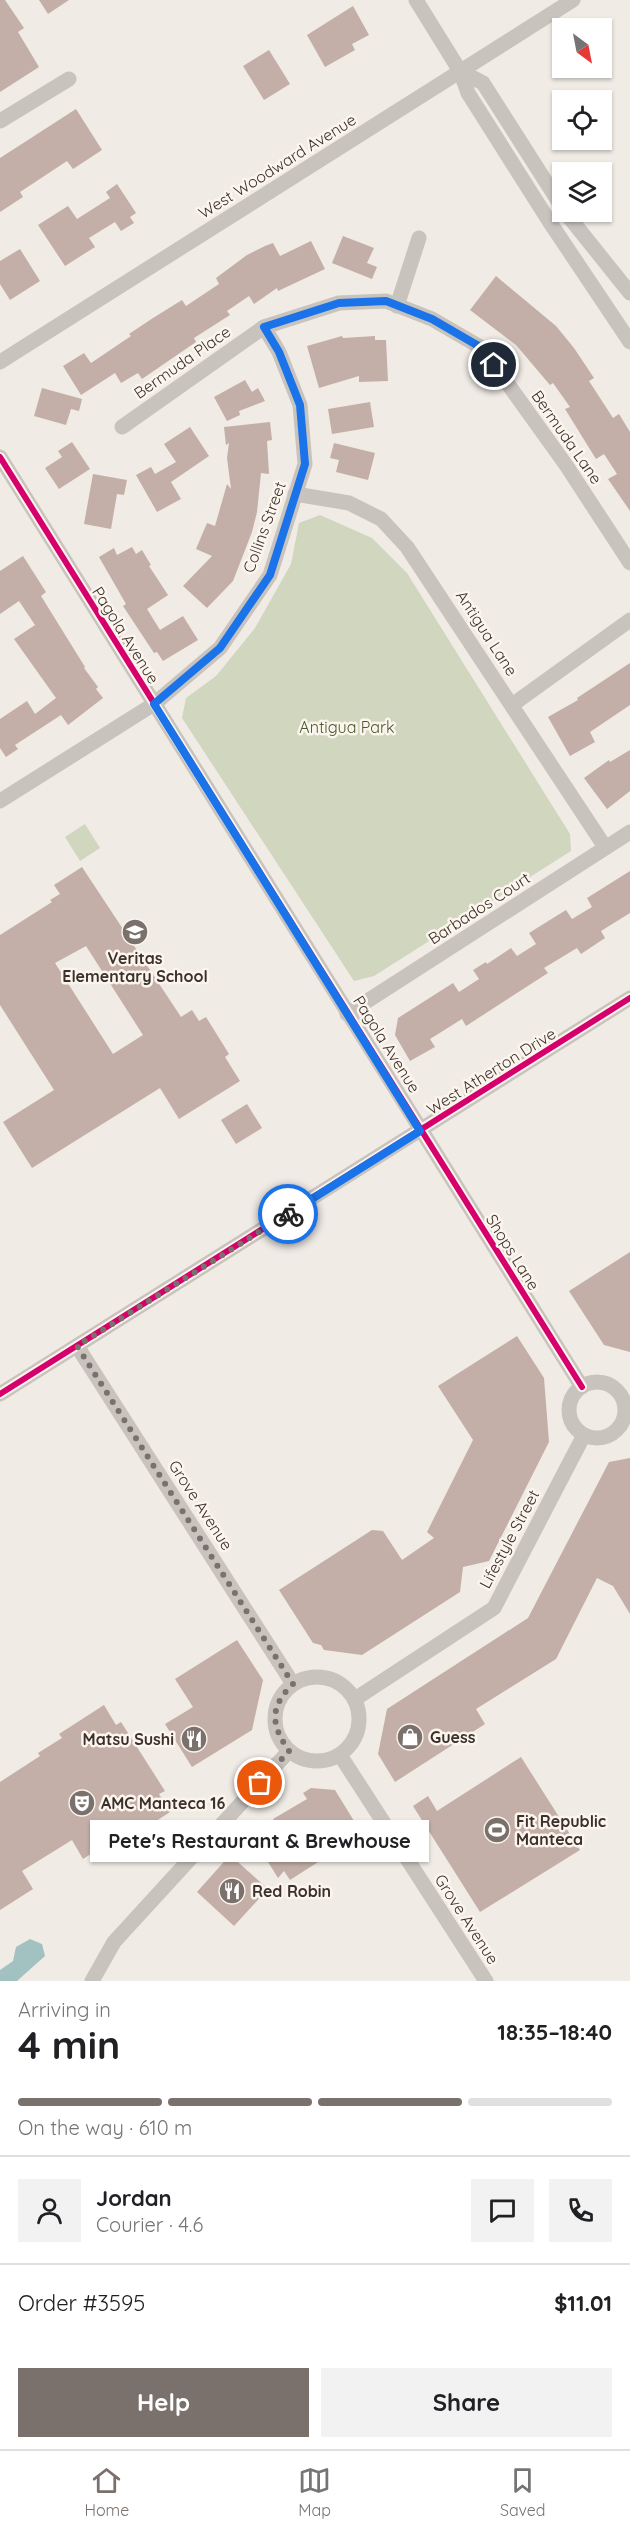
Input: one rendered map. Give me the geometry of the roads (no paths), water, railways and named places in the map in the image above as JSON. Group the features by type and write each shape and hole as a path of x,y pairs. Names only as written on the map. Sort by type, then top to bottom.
{"street":[{"path":"416,0 460,71 468,93 549,221 630,342"},
{"name":"West Woodward Avenue","path":"0,362 573,0"},
{"path":"460,71 483,82 552,191"},
{"path":"0,122 69,78"},
{"path":"573,222 630,293"},
{"path":"397,306 419,238"},
{"name":"Bermuda Lane","path":"264,327 339,303 386,301 432,319 482,348 566,465 630,563"},
{"name":"Bermuda Place","path":"122,427 264,327"},
{"name":"Collins Street","path":"0,801 154,704 220,648 270,575 305,464 300,405 279,352 264,327"},
{"name":"Pagola Avenue","path":"0,457 420,1131"},
{"name":"Antigua Lane","path":"296,494 349,503 381,519 419,562 605,848"},
{"path":"512,705 630,620"},
{"name":"Barbados Court","path":"347,1014 630,832"},
{"name":"West Atherton Drive","path":"0,1394 630,999"},
{"name":"Shops Lane","path":"420,1131 582,1387"},
{"name":"Grove Avenue","path":"77,1346 293,1684"},
{"path":"597,1382 606,1383 626,1393 625,1432 598,1439 584,1435 574,1427 569,1410 574,1394 582,1387 597,1382"},
{"name":"Lifestyle Street","path":"355,1699 494,1608 584,1435"},
{"path":"316,1677 330,1678 346,1688 355,1699 360,1717 358,1732 351,1745 340,1755 318,1762 301,1759 289,1751 277,1734 274,1719 276,1708 282,1694 293,1684 316,1677"},
{"path":"92,1981 114,1942 289,1751"},
{"name":"Grove Avenue","path":"340,1755 486,1981"}],"water":[{"path":"30,1939 42,1944 45,1956 17,1981 0,1981 0,1970 13,1961 16,1947"}],"place":[{"name":"Veritas Elementary School","path":"135,932"},
{"name":"Guess","path":"410,1737"},
{"name":"Matsu Sushi","path":"194,1739"},
{"name":"Pete's Restaurant & Brewhouse","path":"260,1783"},
{"name":"AMC Manteca 16","path":"82,1803"},
{"name":"Fit Republic Manteca","path":"497,1830"},
{"name":"Red Robin","path":"232,1891"}],"park label":[{"name":"Antigua Park","path":"347,727"}]}
